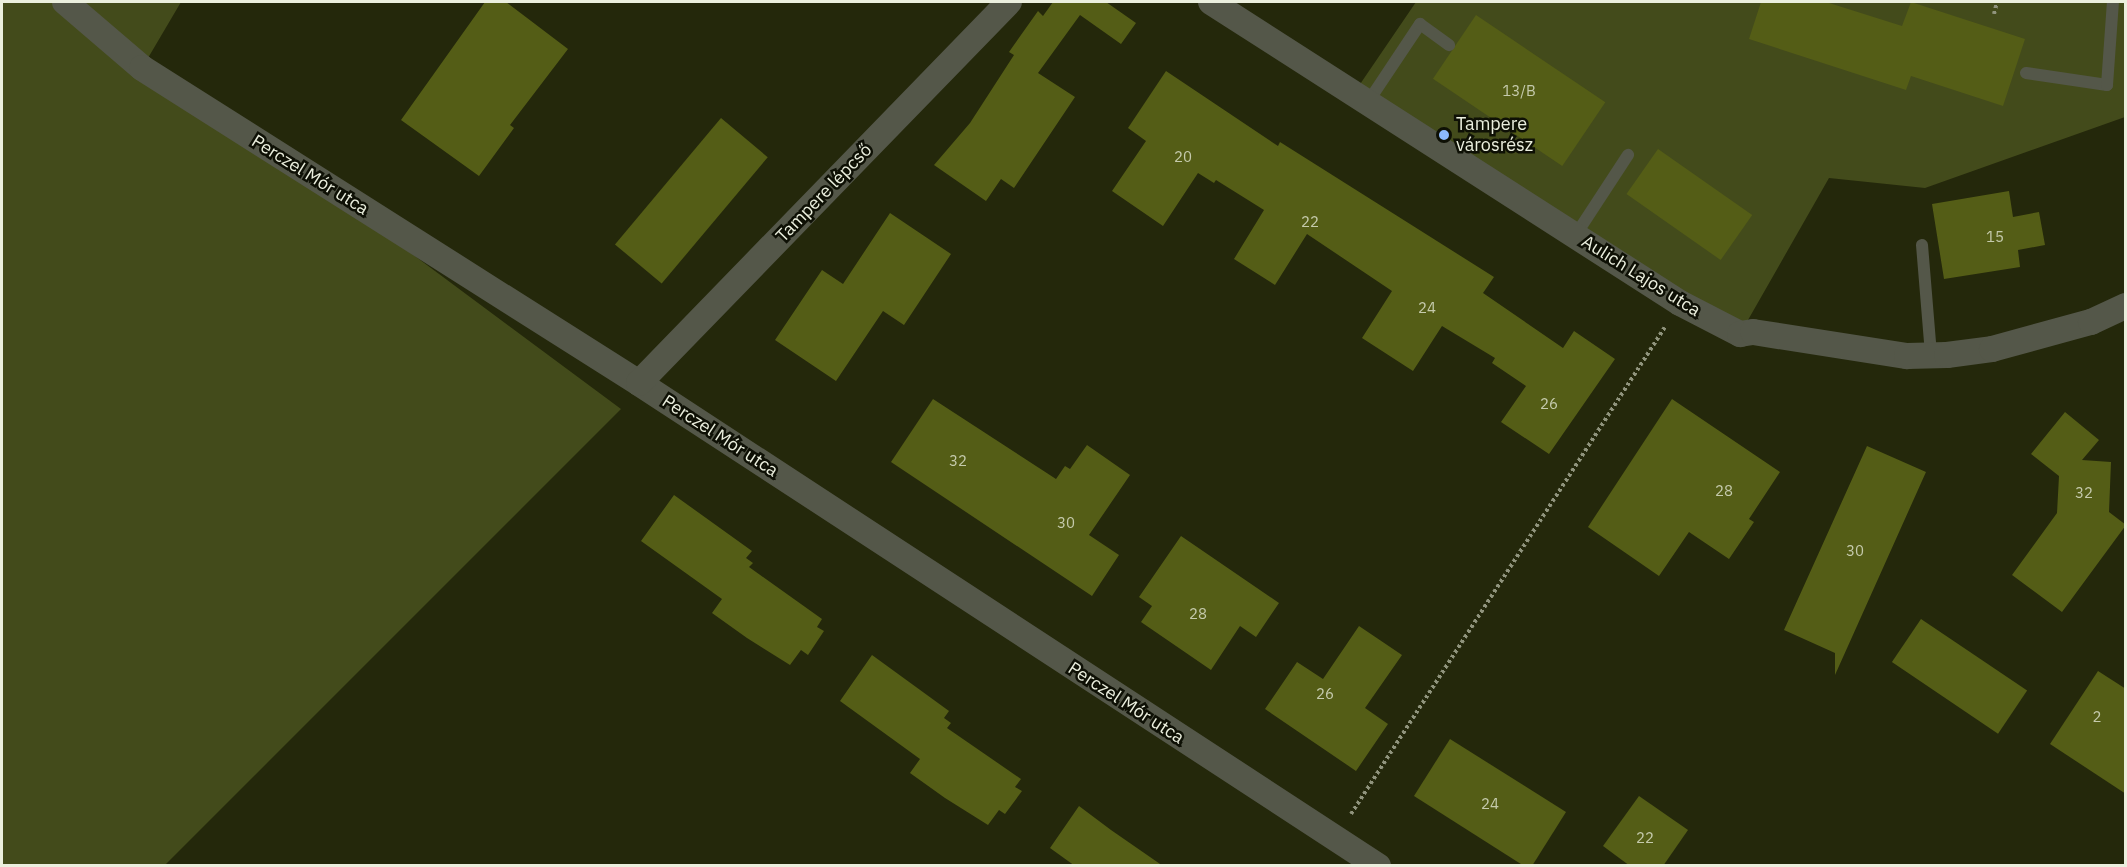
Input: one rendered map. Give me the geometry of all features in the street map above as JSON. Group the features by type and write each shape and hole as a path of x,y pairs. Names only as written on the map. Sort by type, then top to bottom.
{"street":[{"name":"Perczel Mór utca","path":"65,2 141,68 639,383 1378,866"},
{"name":"Tampere lépcső","path":"639,383 1009,2"},
{"name":"Aulich Lajos utca","path":"1211,2 1680,303 1740,334 1753,332 1907,357 1992,349 2091,322 2126,306"}],"lane":[{"path":"2026,73 2107,85 2113,2"},
{"path":"1368,102 1420,24 1449,45"},
{"path":"1575,236 1628,155"},
{"path":"1922,245 1931,355"}],"path":[{"path":"1994,14 1997,2"},
{"path":"1335,838 1680,303"}],"green space":[{"path":"2,2 181,2 148,58 621,409 165,865 2,866"},
{"path":"1416,2 2125,2 2125,117 1925,188 1829,178 1740,334 1354,93"}],"building":[{"path":"485,2 506,2 568,49 510,125 514,128 479,176 401,120"},
{"path":"1053,2 1106,2 1136,23 1121,44 1080,15 1038,73 1075,97 1014,188 1001,179 986,201 934,165 970,123 1014,55 1009,52 1038,11 1043,16"},
{"path":"1761,2 1826,2 1902,26 1911,2 2025,39 2003,106 1911,76 1906,90 1749,39"},
{"path":"1476,15 1605,102 1562,166 1433,79"},
{"path":"1166,71 1278,146 1280,142 1494,277 1483,293 1563,348 1574,331 1615,359 1549,454 1501,422 1526,386 1492,363 1495,358 1442,326 1413,371 1362,338 1392,291 1307,234 1275,285 1234,259 1264,210 1216,180 1214,183 1198,173 1163,226 1112,191 1146,141 1128,128"},
{"path":"721,118 768,157 662,284 615,244"},
{"path":"1658,149 1752,215 1721,260 1626,194"},
{"path":"2009,191 2013,217 2039,212 2045,245 2018,250 2020,267 1944,279 1932,204"},
{"path":"890,213 951,254 904,325 883,311 836,381 775,340 822,270 843,284"},
{"path":"933,399 1056,479 1065,466 1070,469 1087,445 1130,475 1089,535 1119,555 1092,596 891,462"},
{"path":"1672,399 1780,472 1749,519 1754,522 1729,559 1689,532 1659,576 1588,527"},
{"path":"2065,412 2099,440 2082,460 2111,462 2109,512 2126,525 2062,612 2012,575 2057,513 2059,476 2031,454"},
{"path":"1867,446 1926,472 1835,675 1835,653 1784,630"},
{"path":"674,495 752,551 746,558 753,563 749,567 822,619 817,627 824,631 808,655 801,650 790,665 747,638 712,613 722,599 641,541"},
{"path":"1181,536 1279,603 1256,637 1240,626 1211,670 1141,622 1152,606 1139,597"},
{"path":"1921,619 2027,691 1998,734 1892,662"},
{"path":"1359,626 1402,655 1365,708 1388,724 1356,771 1265,709 1297,662 1323,679"},
{"path":"872,655 949,711 944,718 951,723 947,728 1021,779 1015,787 1022,791 1005,814 999,810 988,825 945,798 910,773 920,759 840,701"},
{"path":"2098,671 2126,689 2126,794 2050,744"},
{"path":"1450,739 1566,812 1532,866 1524,866 1414,796"},
{"path":"1639,796 1688,830 1663,866 1630,866 1603,846"},
{"path":"1079,806 1163,866 1075,866 1050,848"}],"place":[{"name":"Tampere városrész","path":"1444,135"}]}
